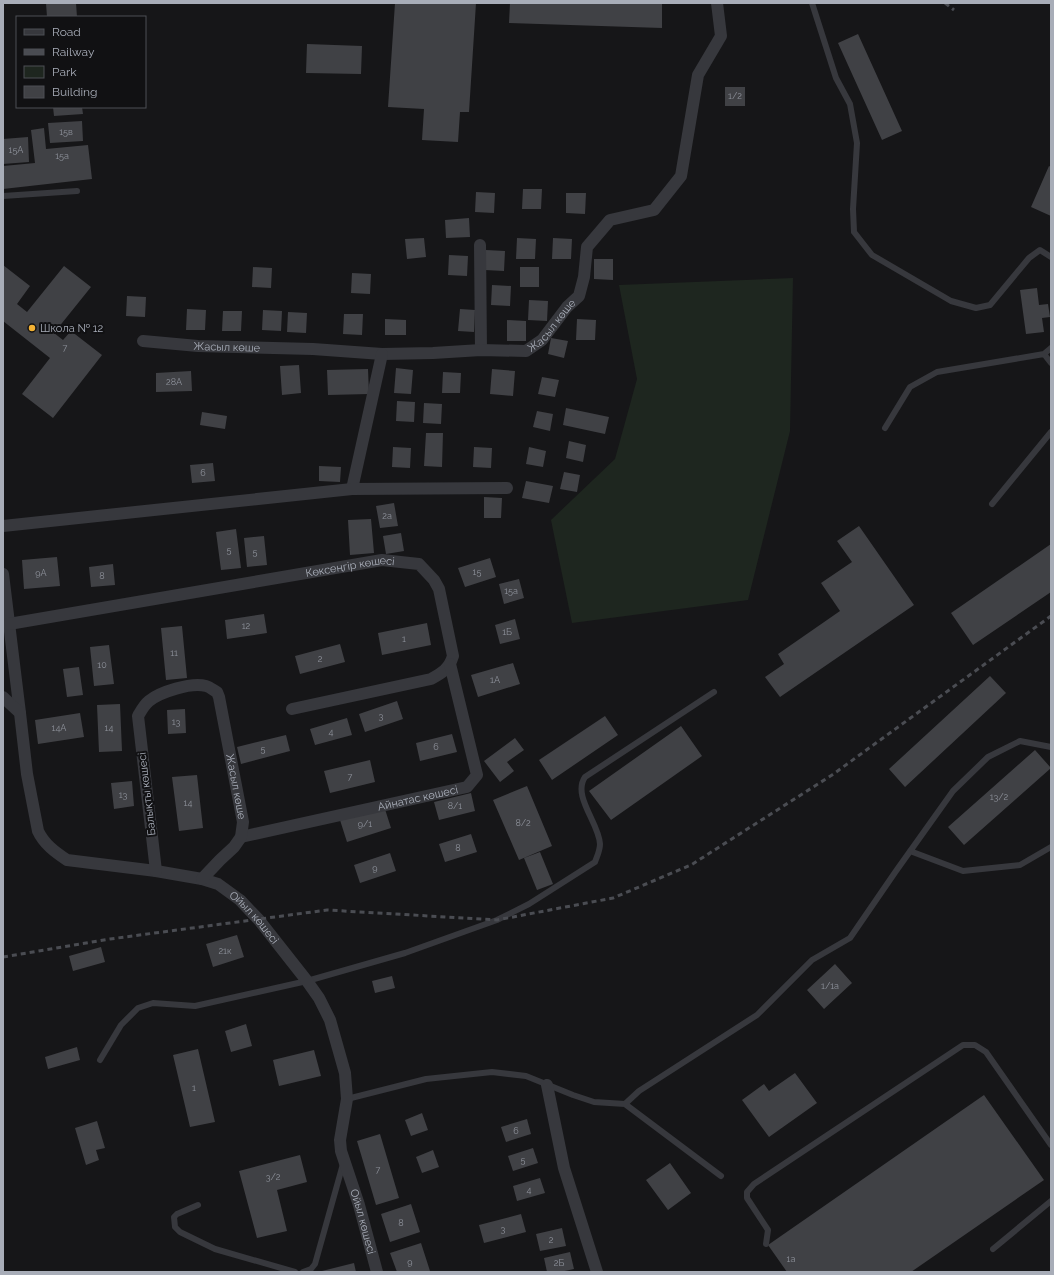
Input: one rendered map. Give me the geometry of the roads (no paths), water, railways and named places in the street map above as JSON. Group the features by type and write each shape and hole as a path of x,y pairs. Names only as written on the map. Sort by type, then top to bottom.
{"street":[{"name":"Жасыл көше","path":"143,341 198,346 313,349 382,354 481,350 526,351 542,340 567,307 579,296 584,277 587,247 610,220 654,210 681,176 698,75 721,36 718,3"},
{"path":"480,245 481,350"},
{"path":"352,489 382,354"},
{"path":"3,526 352,489 507,488"},
{"name":"Көксеңгір көшесі","path":"9,624 382,560 419,564 434,580 439,589 452,646 453,656 450,664"},
{"name":"Ойыл көшесі","path":"3,574 27,774 38,831 42,839 56,853 67,860 156,871 202,879 218,884 240,900 259,920 307,981 319,998 330,1020 345,1073 347,1099 340,1140 341,1151 359,1204 376,1272"},
{"path":"292,709 431,679 444,672 450,664"},
{"name":"Айнатас көшесі","path":"241,837 467,787 478,775 450,664"},
{"name":"Жасыл көше","path":"138,716 149,701 162,694 191,685 207,686 217,692 243,822 241,837"},
{"path":"3,697 20,713"},
{"name":"Балықты көшесі","path":"138,716 156,871"},
{"path":"202,879 234,847 241,837"},
{"path":"547,1085 564,1168 597,1272"}],"lane":[{"path":"812,3 836,78 850,104 857,143 853,210 854,232 872,255 951,301 976,308 990,305 1034,254 1040,250 1051,257"},
{"path":"3,196 77,190"},
{"path":"885,428 910,388 937,372 1044,354 1051,348"},
{"path":"1044,354 1051,363"},
{"path":"992,504 1051,432"},
{"path":"100,1060 122,1025 138,1008 154,1003 195,1006 307,981 405,953 497,920 529,904 595,862 599,853 600,844 597,832 580,790 581,782 585,777 714,692"},
{"path":"625,1104 639,1091 757,1015 812,960 850,938 953,791 988,757 1020,741 1051,746"},
{"path":"910,851 963,871 1020,865 1051,847"},
{"path":"766,1244 768,1230 747,1198 747,1192 754,1184 963,1045 976,1045 986,1052 1051,1144"},
{"path":"347,1099 426,1079 492,1072 526,1076 572,1096 594,1102 625,1104 721,1176"},
{"path":"306,1271 315,1264 344,1161"},
{"path":"993,1249 1051,1201"},
{"path":"198,1204 177,1214 174,1217 175,1227 180,1232 215,1248 295,1272"},
{"path":"270,1265 270,1272"}],"railway":[{"path":"945,3 954,10"},
{"path":"3,957 110,939 327,910 497,920 613,898 691,865 832,775 1051,616"}],"place":[{"name":"Школа № 12","path":"32,328"}]}
